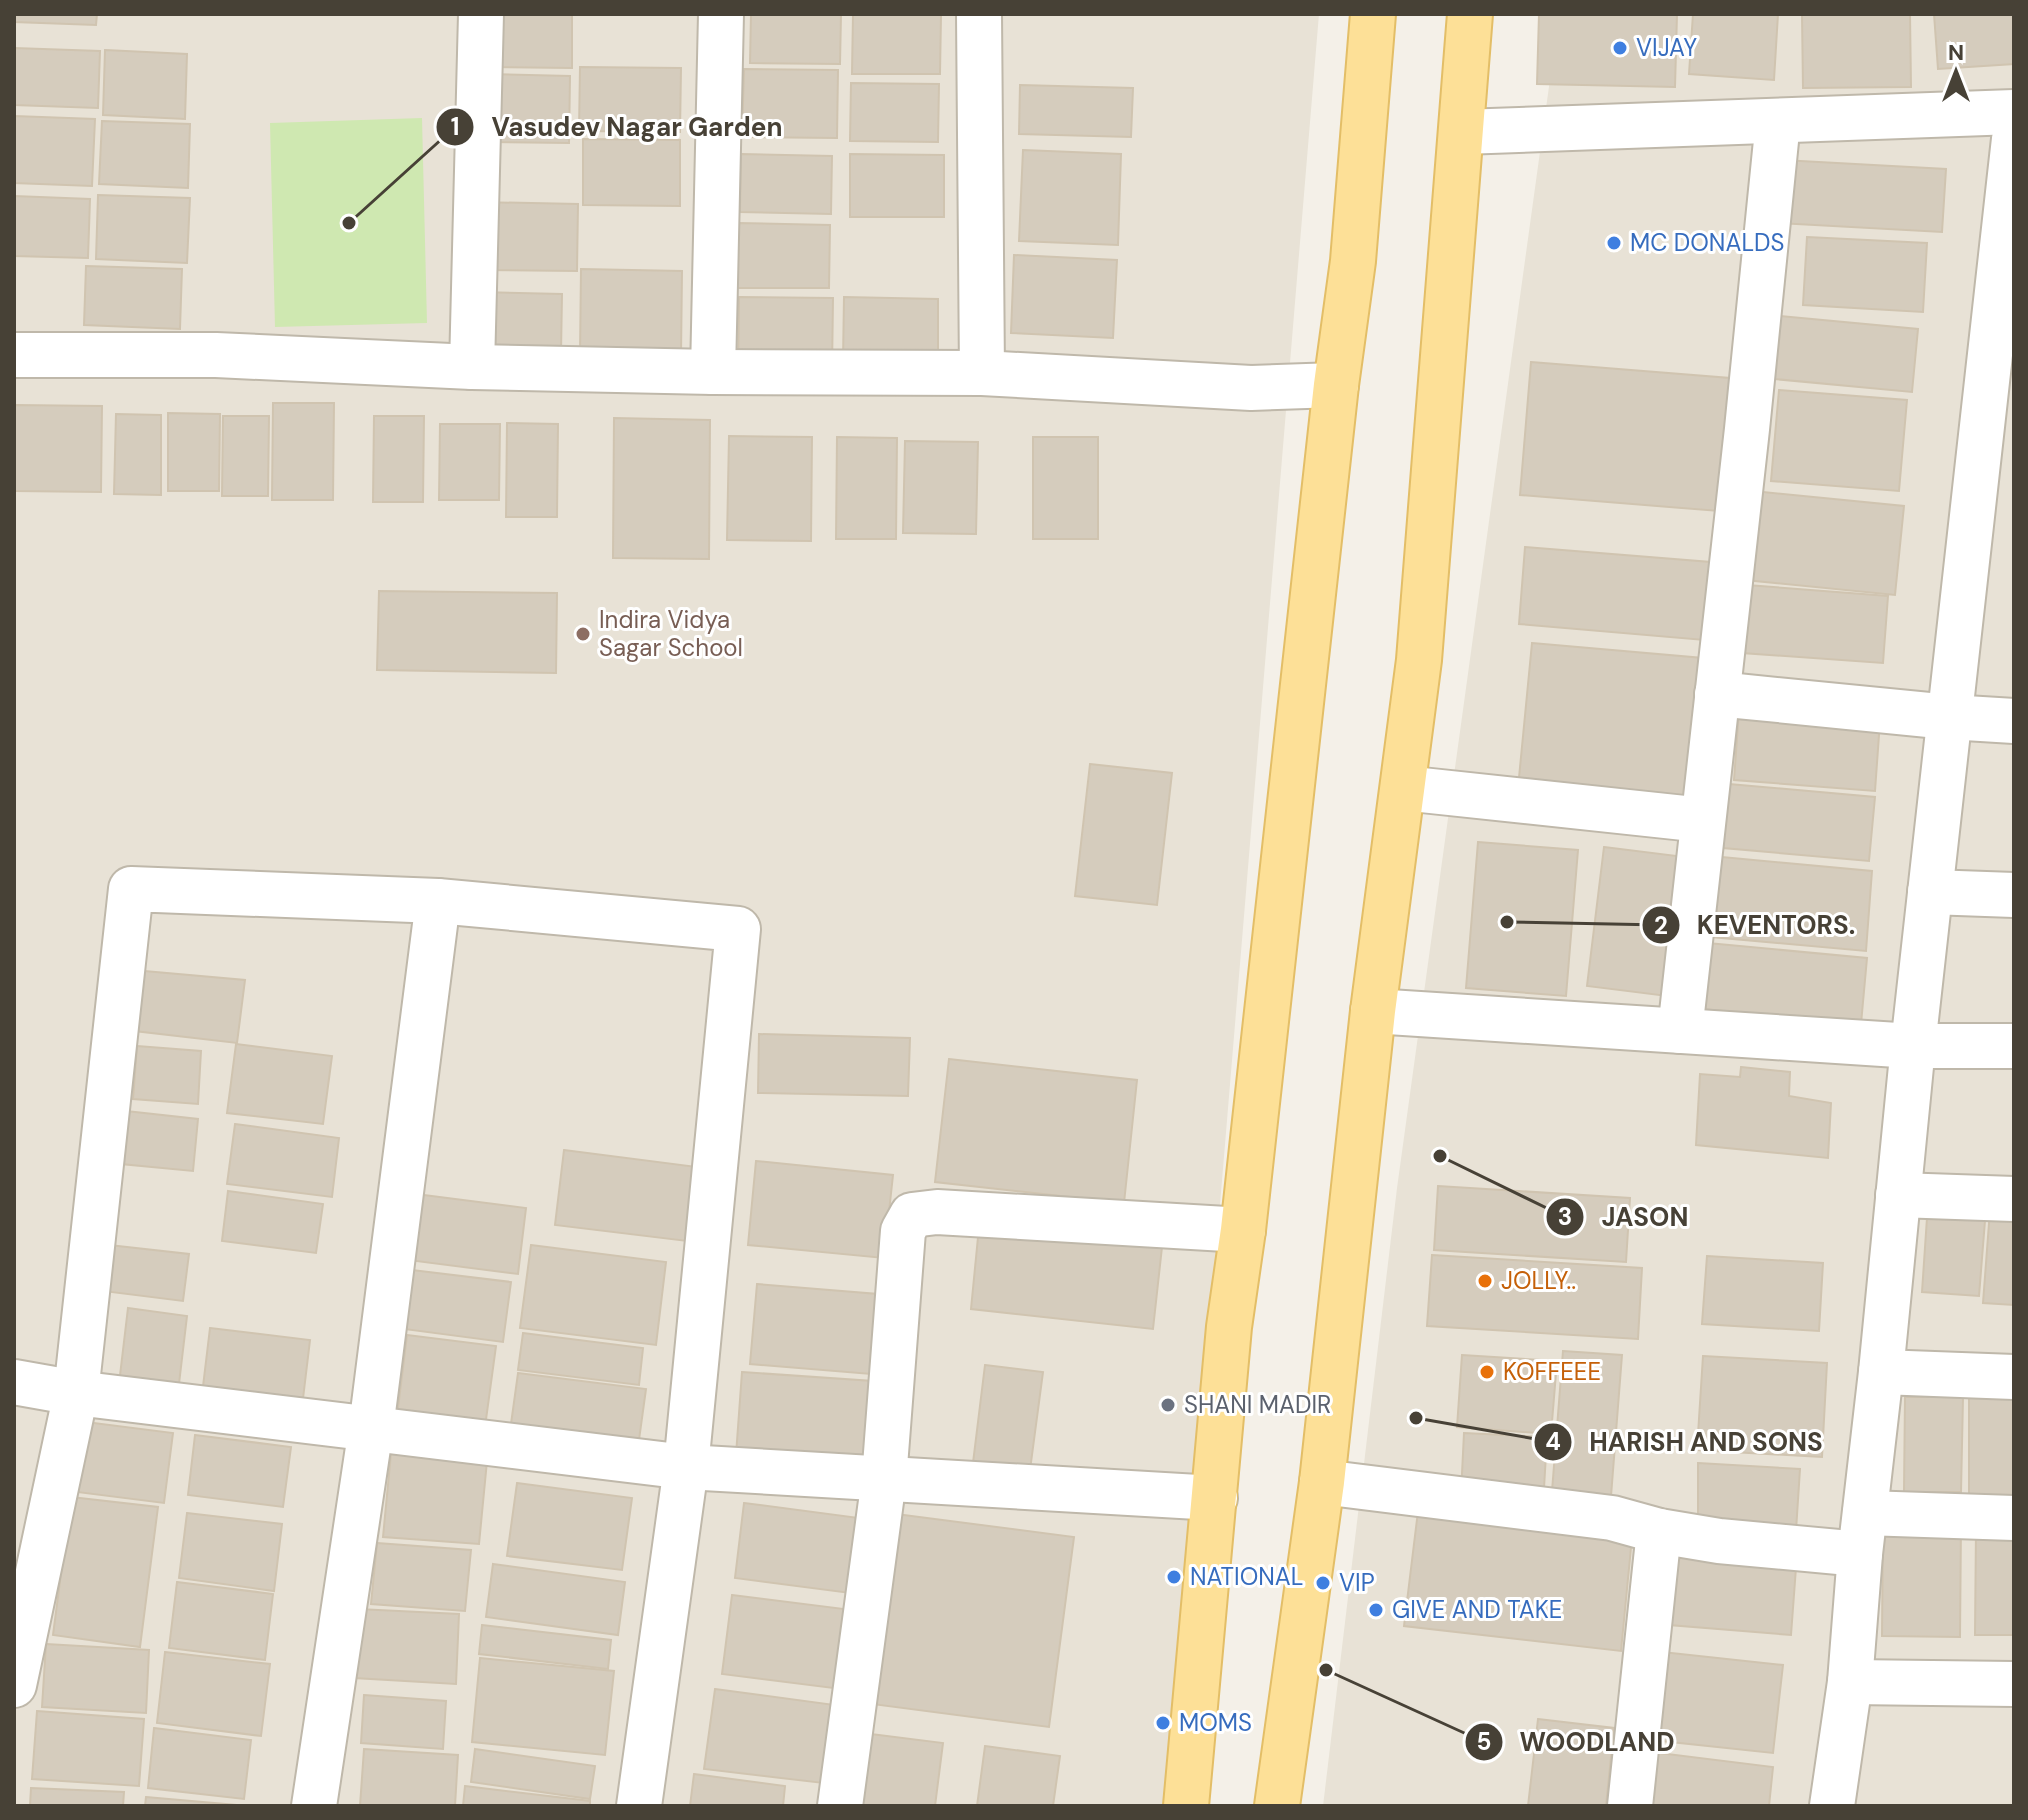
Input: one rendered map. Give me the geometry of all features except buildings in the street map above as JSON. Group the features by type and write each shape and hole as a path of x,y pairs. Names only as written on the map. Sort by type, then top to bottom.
{"main road":[{"path":"1186,1806 1229,1327 1243,1230 1336,385 1353,261 1373,14"},
{"path":"1277,1806 1322,1482 1373,1011 1419,660 1470,14"}],"street":[{"path":"472,367 481,14"},
{"path":"713,372 721,14"},
{"path":"979,14 982,373"},
{"path":"1462,132 2014,112"},
{"path":"1680,1031 1778,121"},
{"path":"1832,1806 1850,1682 1913,1046 2014,139"},
{"path":"14,355 216,355 472,367 713,372 982,373 1251,388 1336,385"},
{"path":"1717,694 2014,721"},
{"path":"1403,788 1703,820"},
{"path":"14,1685 76,1393 131,889 438,901 738,929 686,1467 639,1806"},
{"path":"1930,892 2014,895"},
{"path":"314,1806 371,1428 438,901"},
{"path":"1373,1011 1913,1046 2014,1046"},
{"path":"1898,1195 2014,1199"},
{"path":"840,1806 884,1479 903,1231 912,1215 937,1212 1243,1230"},
{"path":"1881,1372 2014,1377"},
{"path":"14,1382 76,1393 686,1467 1215,1498"},
{"path":"1322,1482 1612,1518 1659,1531 1719,1541 1863,1533 2014,1518"},
{"path":"1630,1806 1659,1531"},
{"path":"1850,1682 2014,1684"}],"shaded area":[{"path":"14,14 1319,14 1170,1806 14,1806"},
{"path":"1559,14 2014,14 2014,1806 1323,1806 1397,1188"}],"green space":[{"path":"422,118 427,323 275,327 270,123"}],"place":[{"name":"VIJAY","path":"1620,48"},
{"name":"Vasudev Nagar Garden","path":"349,223"},
{"name":"MC DONALDS","path":"1614,243"},
{"name":"Indira Vidya Sagar School","path":"583,634"},
{"name":"KEVENTORS.","path":"1507,922"},
{"name":"JASON","path":"1440,1156"},
{"name":"JOLLY..","path":"1485,1281"},
{"name":"KOFFEEE","path":"1487,1372"},
{"name":"SHANI MADIR","path":"1168,1405"},
{"name":"HARISH AND SONS","path":"1416,1418"},
{"name":"NATIONAL","path":"1174,1577"},
{"name":"VIP","path":"1323,1583"},
{"name":"GIVE AND TAKE","path":"1376,1610"},
{"name":"WOODLAND","path":"1326,1670"},
{"name":"MOMS","path":"1163,1723"}]}
